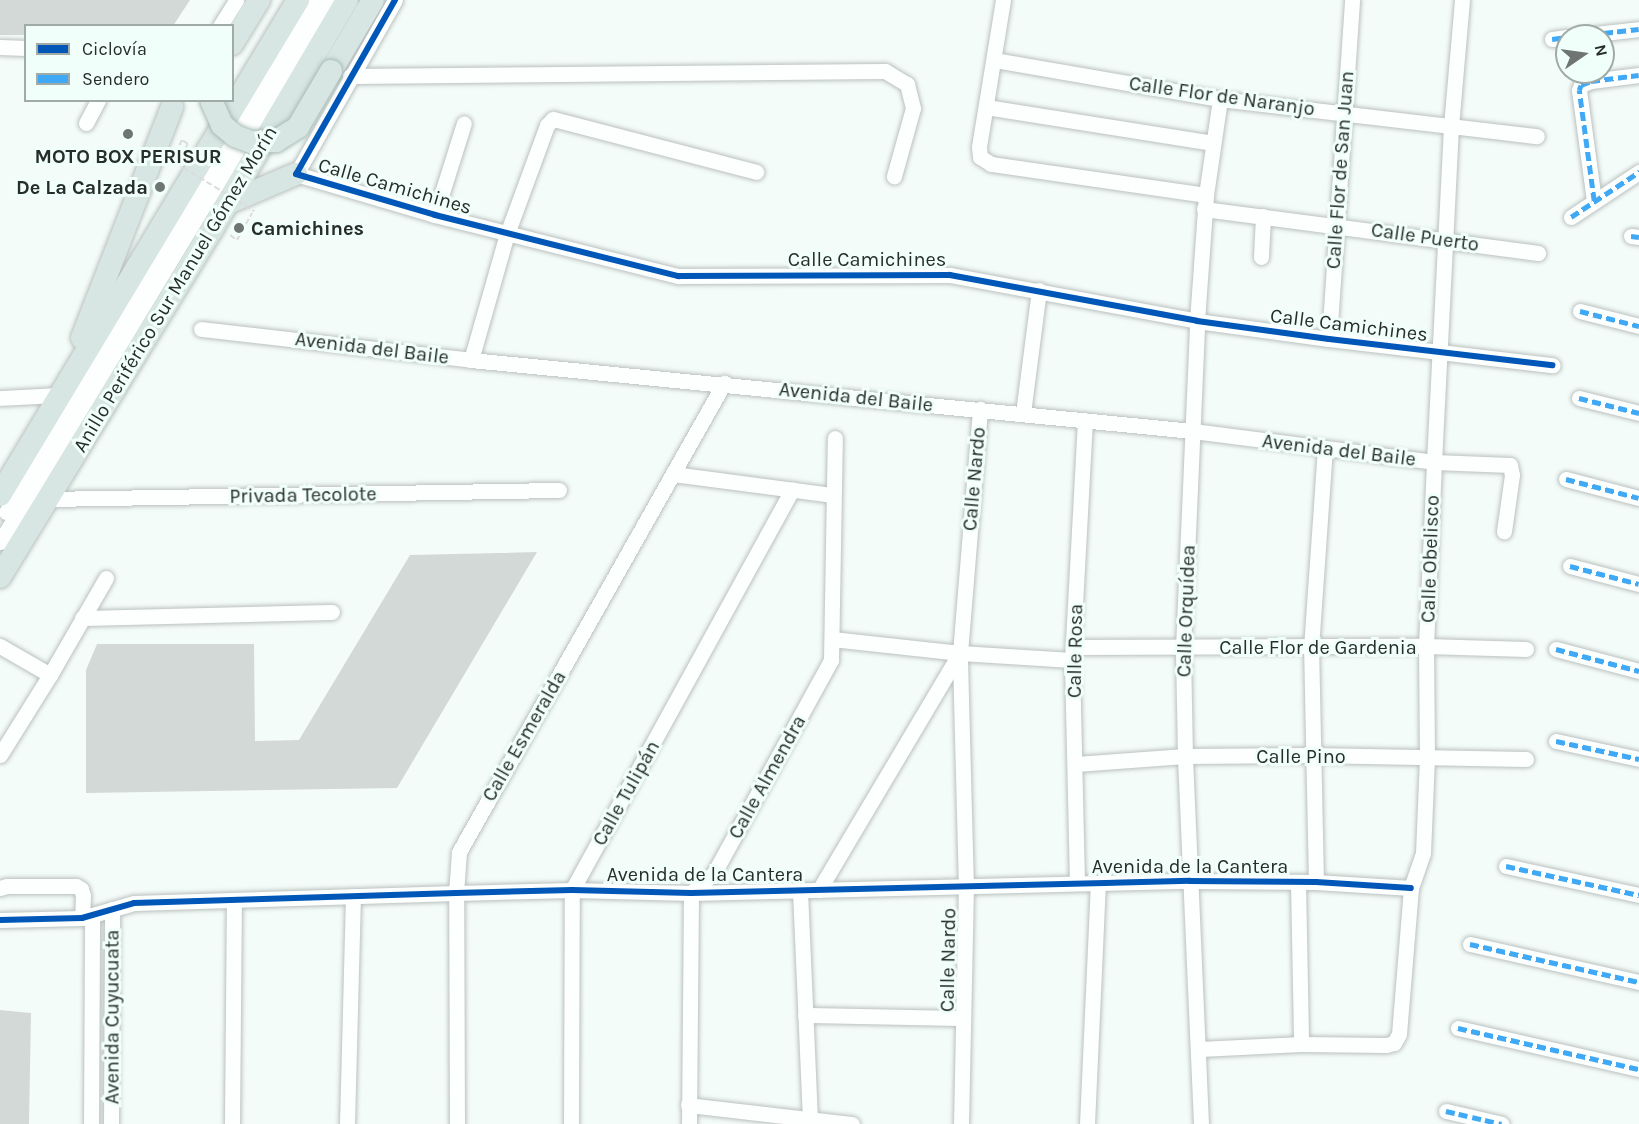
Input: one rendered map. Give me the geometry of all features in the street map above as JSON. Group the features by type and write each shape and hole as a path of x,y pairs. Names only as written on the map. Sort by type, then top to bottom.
{"highway":[{"path":"234,30 259,0"},
{"path":"0,495 298,0"},
{"name":"Anillo Periférico Sur Manuel Gómez Morín","path":"0,577 228,203 347,0"},
{"path":"212,102 222,124 235,136 251,142 276,141 298,127 340,74 373,0"},
{"path":"60,395 174,104"},
{"path":"228,203 296,174"}],"street":[{"path":"232,24 236,0"},
{"path":"0,523 313,0"},
{"path":"0,542 328,0"},
{"path":"296,174 340,74 395,0"},
{"path":"1003,0 986,107 1213,143"},
{"name":"Calle Flor de San Juan","path":"1329,339 1352,0"},
{"name":"Calle Obelisco","path":"1301,1044 1386,1045 1394,1042 1399,1034 1411,888 1423,853 1427,758 1426,646 1438,353 1451,126 1462,0"},
{"path":"1615,31 1639,28"},
{"path":"0,47 24,48"},
{"name":"Calle Flor de Naranjo","path":"994,60 1220,99 1537,136"},
{"path":"340,74 885,71 907,84 914,108 894,176"},
{"path":"1594,201 1579,90 1581,85 1591,81 1639,75"},
{"name":"Calle Orquídea","path":"1201,1124 1200,1049 1185,756 1183,648 1197,321 1205,202 1220,99"},
{"path":"86,123 97,102"},
{"name":"Calle Puerto","path":"986,107 979,147 980,157 991,164 1205,202 1263,216 1538,253"},
{"path":"471,360 507,234 547,125 553,119 756,172"},
{"path":"435,215 464,123"},
{"path":"1571,217 1639,172"},
{"name":"Calle Camichines","path":"296,174 435,215 678,276 950,275 1197,321 1438,353 1552,364"},
{"path":"1261,257 1263,216"},
{"path":"1023,413 1039,290"},
{"path":"1580,311 1639,326"},
{"name":"Avenida del Baile","path":"201,329 471,360 1193,430 1434,462 1510,465 1512,474 1504,531"},
{"name":"Calle Esmeralda","path":"458,1124 456,893 459,852 724,383"},
{"path":"0,398 60,395"},
{"path":"1579,398 1639,413"},
{"name":"Calle Nardo","path":"961,1124 966,889 960,653 980,409"},
{"name":"Calle Rosa","path":"1077,883 1073,653 1085,420"},
{"name":"Calle Almendra","path":"692,893 714,873 831,660 832,495 835,438"},
{"path":"1316,882 1311,648 1325,449"},
{"path":"673,474 832,495"},
{"path":"1566,479 1639,498"},
{"name":"Privada Tecolote","path":"47,499 559,490"},
{"name":"Calle Tulipán","path":"571,1124 572,890 792,490"},
{"path":"1570,566 1639,584"},
{"path":"0,754 50,675 105,578"},
{"path":"82,618 332,612"},
{"name":"Calle Flor de Gardenia","path":"832,639 960,653 1426,646 1526,649"},
{"path":"0,646 50,675"},
{"path":"1556,649 1639,670"},
{"path":"819,890 960,653"},
{"path":"1556,741 1639,759"},
{"name":"Calle Pino","path":"1076,764 1185,756 1312,755 1526,759"},
{"path":"1506,866 1639,895"},
{"name":"Avenida de la Cantera","path":"0,920 87,917 134,903 572,890 692,893 966,889 1077,883 1190,881 1316,882 1411,888"},
{"path":"1200,1049 1301,1044 1298,882"},
{"path":"1088,1124 1098,884"},
{"name":"Avenida Cuyucuata","path":"0,888 6,886 76,886 81,889 87,917 91,1124"},
{"path":"800,891 810,1122"},
{"path":"689,1124 692,893"},
{"path":"347,1124 353,896"},
{"path":"232,1124 234,900"},
{"name":"Avenida Cuyucuata","path":"111,1124 112,909"},
{"path":"1470,944 1639,982"},
{"path":"806,1015 963,1018"},
{"path":"1458,1028 1639,1069"},
{"path":"688,1105 810,1122 852,1124"},
{"path":"1446,1111 1502,1124"}],"path":[{"path":"172,158 183,140 188,144 176,163 254,211 237,240 214,226"}],"building":[{"path":"0,0 190,0 174,24 24,24 24,35 0,35"},
{"path":"537,552 397,788 86,793 86,670 97,644 254,644 255,741 299,740 410,555"},
{"path":"0,1010 31,1013 29,1124 0,1124"}],"marked path":[{"path":"1615,32 1639,29"},
{"path":"1594,201 1579,90 1581,85 1591,81 1639,75"},
{"path":"1571,217 1639,172"},
{"path":"1631,236 1639,237"},
{"path":"1580,311 1639,326"},
{"path":"1579,398 1639,413"},
{"path":"1566,479 1639,498"},
{"path":"1570,566 1639,584"},
{"path":"1556,649 1639,671"},
{"path":"1556,741 1639,759"},
{"path":"1506,866 1639,895"},
{"path":"1470,944 1639,982"},
{"path":"1458,1028 1639,1069"},
{"path":"1446,1111 1502,1124"}],"cycle path":[{"path":"395,0 296,174 435,215 678,276 950,275 1197,321 1552,365"},
{"path":"0,920 82,918 134,903 572,890 691,893 1190,881 1316,882 1411,888"}],"place":[{"name":"MOTO BOX PERISUR","path":"128,134"},
{"name":"De La Calzada","path":"160,187"},
{"name":"Camichines","path":"239,228"}]}
